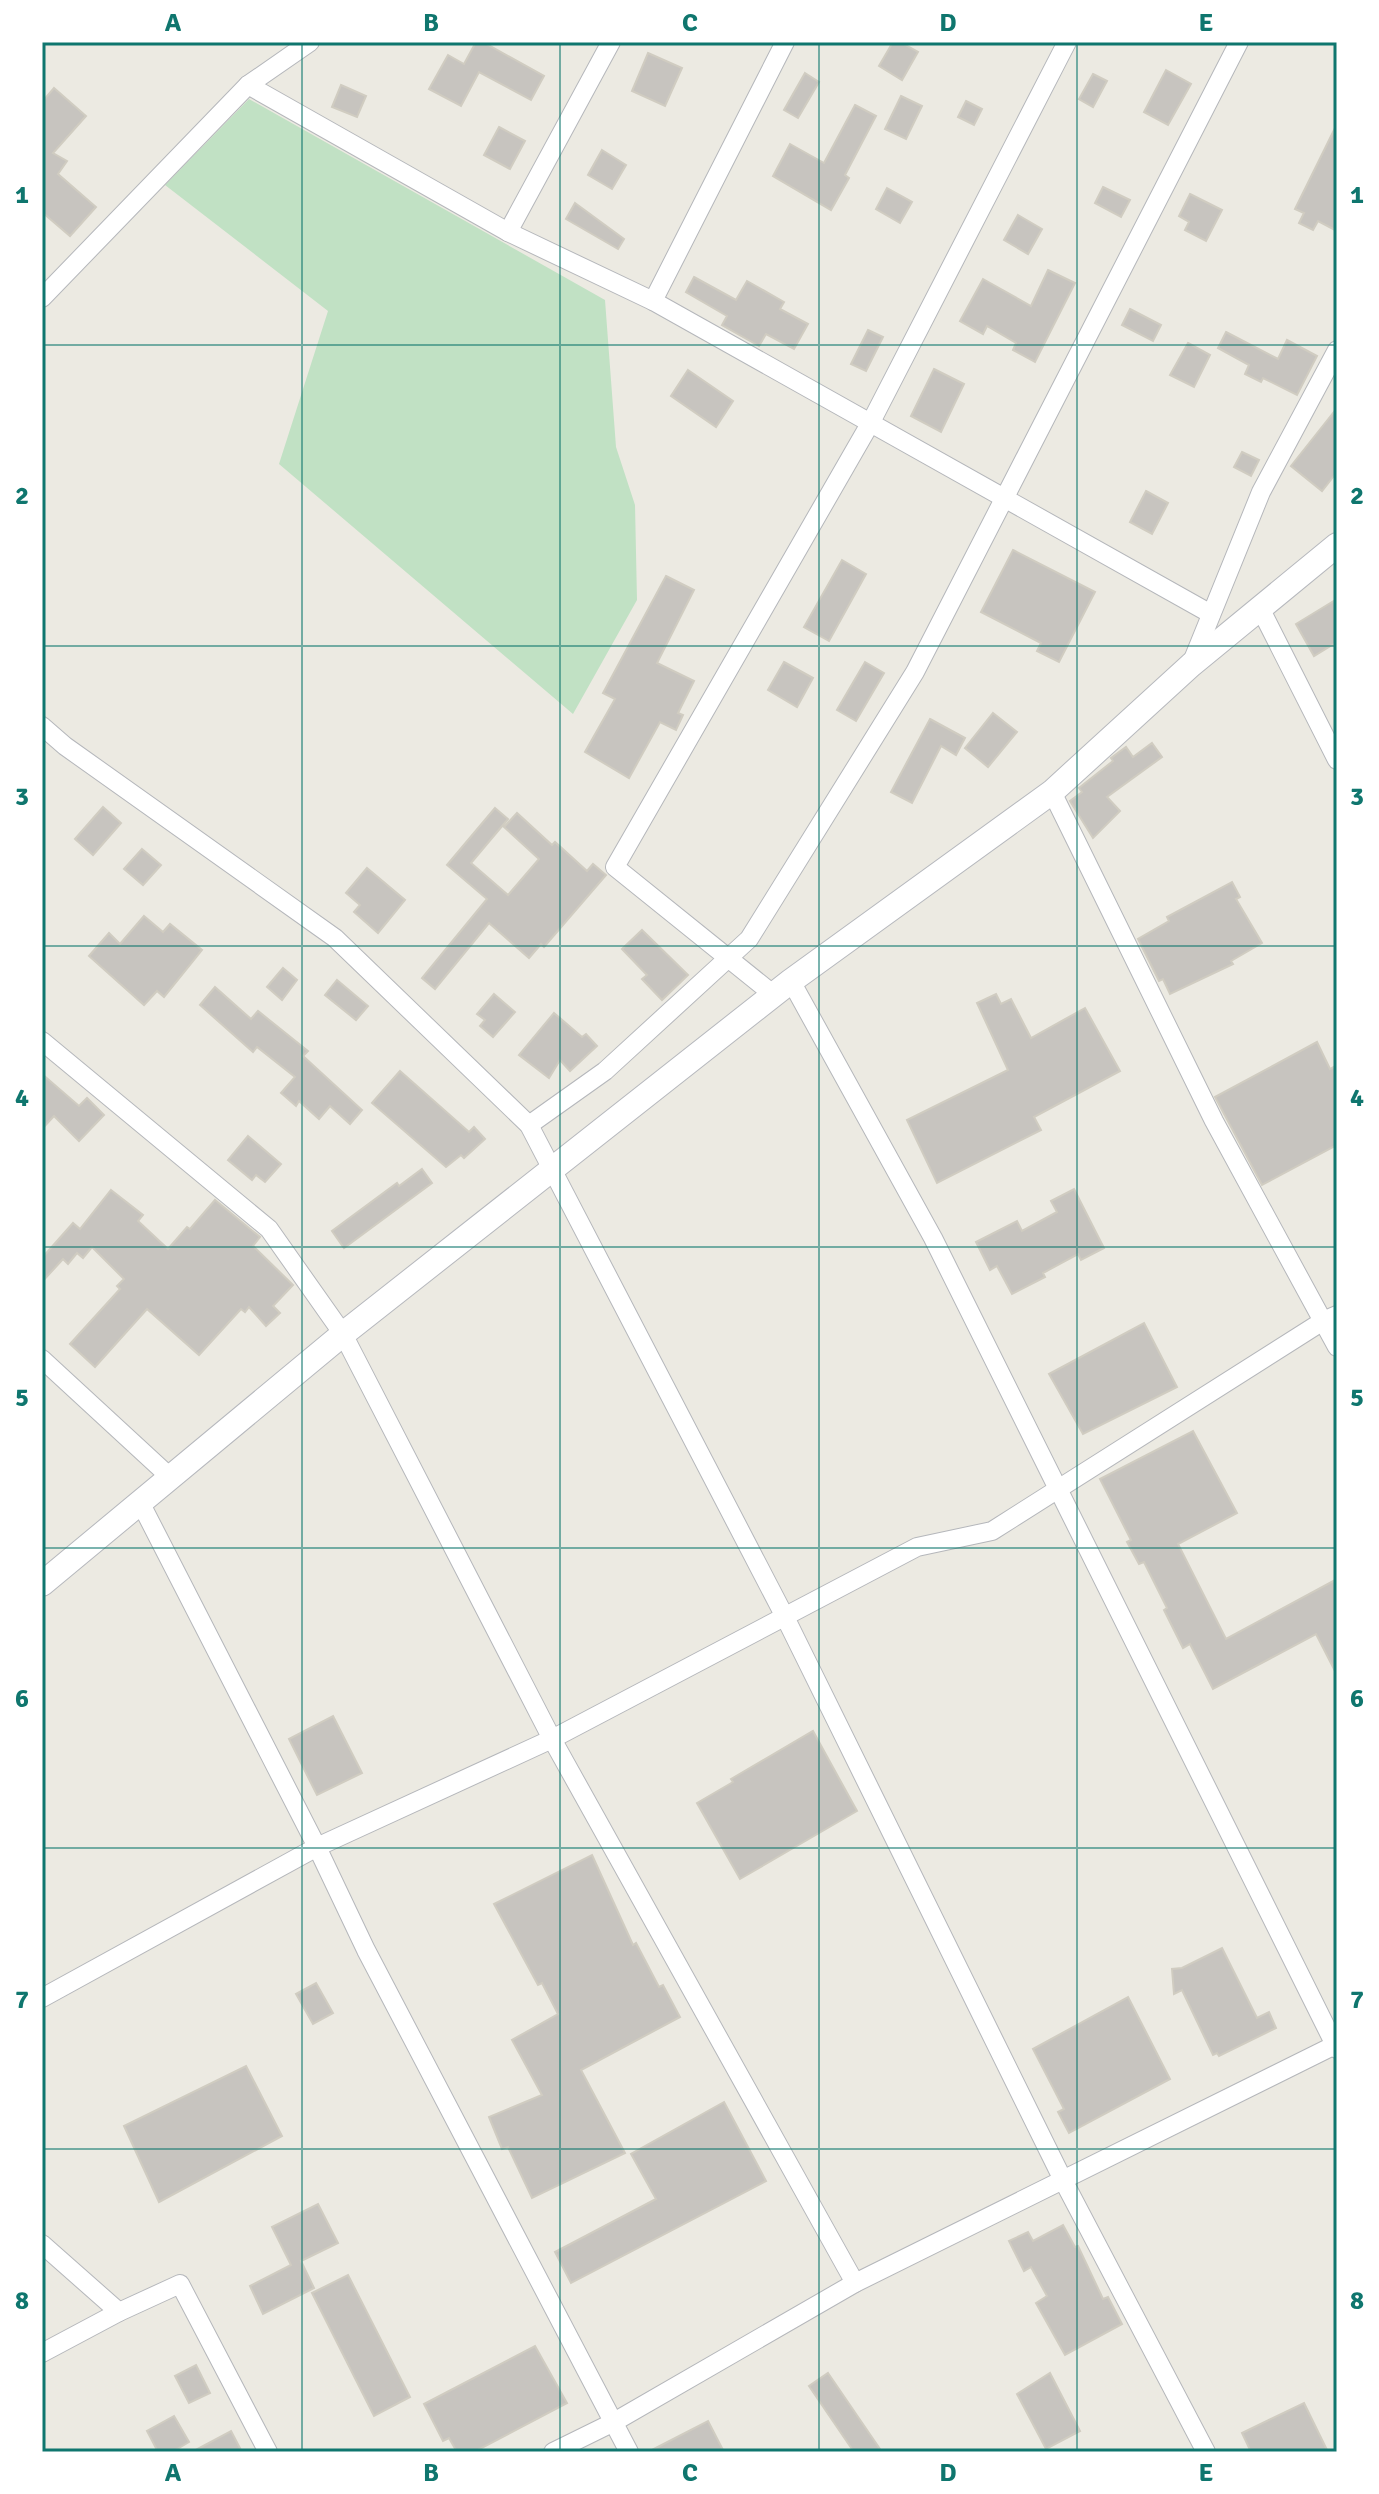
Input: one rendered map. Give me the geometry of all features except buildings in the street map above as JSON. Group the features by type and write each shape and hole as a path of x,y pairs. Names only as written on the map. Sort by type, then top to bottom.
{"main road":[{"path":"42,1584 343,1334 783,988 1052,792 1191,665 1337,545"}],"street":[{"path":"42,298 248,85 310,42"},
{"path":"508,232 611,42"},
{"path":"653,301 785,42"},
{"path":"553,2452 614,2422 855,2283 1336,2046 933,1238 783,988 728,958 615,867 871,422 1067,42"},
{"path":"529,1125 605,1071 749,939 915,672 1239,42"},
{"path":"248,85 508,232 653,301 1211,614"},
{"path":"1191,665 1261,492 1337,350"},
{"path":"1260,608 1337,760"},
{"path":"42,726 65,746 335,938 529,1125 785,1617 1063,2180 1206,2452"},
{"path":"1052,792 1214,1121 1330,1318 1337,1347"},
{"path":"42,1041 269,1229 343,1334 552,1739 855,2283"},
{"path":"42,1998 317,1847 552,1739 917,1547 992,1531 1330,1318"},
{"path":"42,1359 170,1477"},
{"path":"140,1502 317,1847 373,1964 629,2452"},
{"path":"42,2244 119,2312"},
{"path":"42,2353 180,2284 268,2452"}],"green space":[{"path":"249,99 605,300 616,447 635,505 637,600 573,714 279,464 328,311 165,185"}]}
